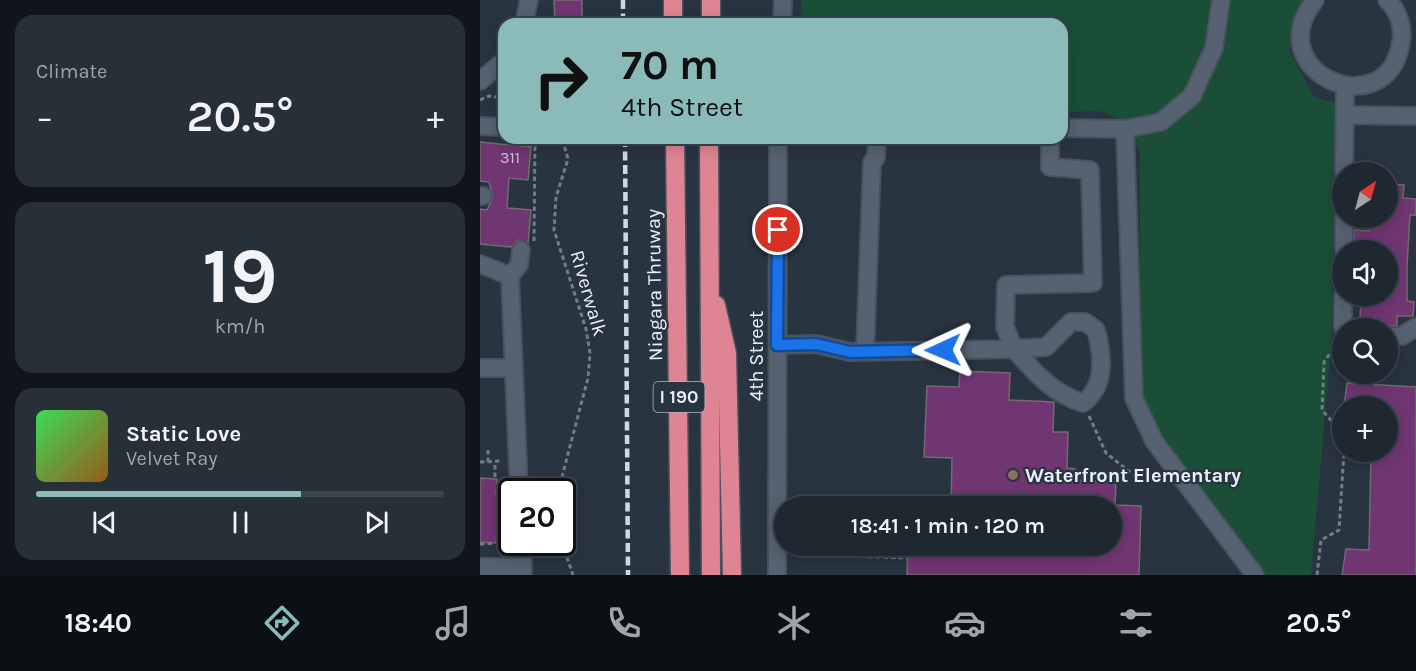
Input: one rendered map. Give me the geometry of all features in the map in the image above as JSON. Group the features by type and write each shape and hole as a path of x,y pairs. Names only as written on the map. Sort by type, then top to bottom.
{"highway":[{"path":"711,0 711,18"},
{"name":"Niagara Thruway","path":"675,144 680,575"},
{"name":"I 190","path":"709,144 711,575"},
{"path":"708,268 726,353 732,575"}],"street":[{"path":"525,18 529,0"},
{"path":"782,18 783,0"},
{"path":"1068,128 1125,129 1161,122 1192,96 1214,48 1221,0"},
{"path":"1315,0 1305,14 1301,29 1302,45 1307,60 1317,73 1330,82 1345,86 1362,86 1378,79 1392,68 1400,52 1402,35 1399,18 1387,0"},
{"path":"480,81 498,66"},
{"path":"1344,162 1345,86"},
{"path":"1345,115 1416,116"},
{"path":"480,126 498,127"},
{"path":"1125,129 1134,398 1154,441 1255,575"},
{"name":"4th Street","path":"777,575 778,144"},
{"path":"865,352 872,162 876,158 877,144"},
{"path":"777,345 816,344 850,352 1014,349 1046,347 1071,322 1085,322 1096,330 1102,366 1095,394 1083,403 1068,399 1041,379 1014,349 1005,327 1006,285 1093,283 1090,170 1050,167 1050,144"},
{"path":"518,478 510,276 519,265 527,246"},
{"path":"480,264 510,276"},
{"path":"1398,336 1416,327"},
{"path":"480,368 513,368"},
{"path":"480,567 523,571 522,556"}],"path":[{"path":"480,100 489,96 498,97"},
{"path":"527,246 534,144"},
{"name":"Riverwalk","path":"562,478 588,378 590,353 586,329 554,230 556,197 568,159 564,144"},
{"path":"1332,350 1324,362 1322,410 1332,422"},
{"path":"1083,403 1106,453 1136,477"},
{"path":"488,450 488,462"},
{"path":"480,462 497,461 495,477"},
{"path":"1317,575 1321,540 1339,530 1343,462"},
{"path":"480,551 480,544 494,543"},
{"path":"566,556 573,575"},
{"path":"846,556 907,558"}],"green space":[{"path":"801,0 1305,0 1289,50 1314,97 1336,103 1335,162 1332,162 1332,228 1334,228 1332,337 1311,575 1265,575 1160,434 1140,396 1140,153 1126,122 1099,111 1068,112 1068,18 800,18"}],"building":[{"path":"554,0 582,0 582,18 555,18"},
{"path":"480,142 531,147 528,180 509,178 507,208 531,210 528,243 518,240 511,247 480,244 480,209 487,210 493,197 489,182 480,181"},
{"path":"1398,185 1404,185 1403,198 1416,199 1416,215 1410,215 1407,266 1407,301 1414,302 1413,316 1360,317 1361,306 1398,306 1398,240 1354,240 1354,230 1369,231 1369,228 1398,228"},
{"name":"Waterfront Elementary","path":"960,371 1010,373 1009,400 1054,402 1053,432 1068,432 1067,468 1075,469 1075,480 1116,482 1115,496 951,496 952,458 924,457 927,386 959,387"},
{"path":"1347,384 1416,387 1416,575 1342,575 1346,549 1369,550 1371,462 1398,462 1398,396 1345,396"},
{"path":"480,478 497,479 496,543 480,542"},
{"name":"Waterfront Elementary","path":"1122,505 1141,506 1139,575 907,575 908,556 1122,556"}],"railway":[{"path":"623,0 623,18"},
{"path":"625,144 628,575"}],"place":[{"name":"Waterfront Elementary","path":"1013,475"}],"route":[{"path":"778,230 777,345 816,344 850,352 943,350"}]}
